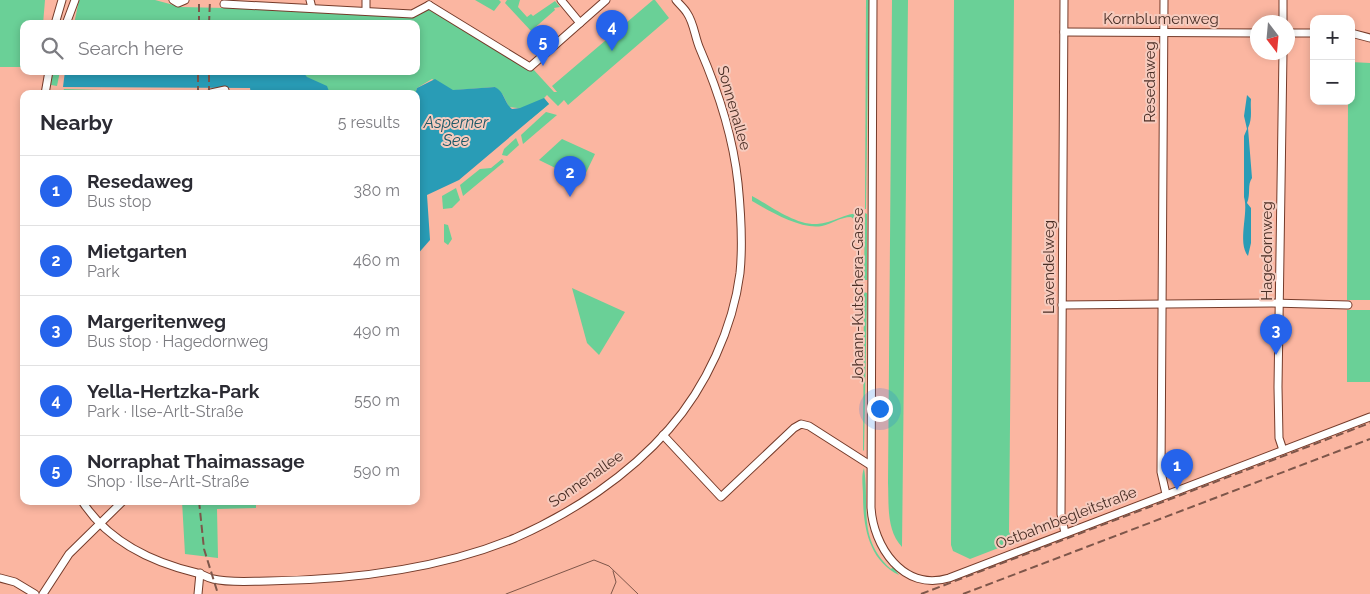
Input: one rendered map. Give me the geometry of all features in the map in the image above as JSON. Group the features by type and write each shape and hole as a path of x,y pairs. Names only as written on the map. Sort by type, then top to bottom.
{"street":[{"path":"57,20 62,0"},
{"path":"67,20 74,0"},
{"path":"173,0 178,4 185,0"},
{"path":"366,0 366,11"},
{"path":"560,0 580,23"},
{"path":"224,4 311,4 366,11 412,14 429,3 530,67 606,0"},
{"name":"Sonnenallee","path":"85,505 99,524 124,543 148,558 179,569 200,573 218,580 333,578 418,567 474,553 526,532 576,505 615,478 663,435 696,391 718,349 736,292 741,254 738,188 729,132 716,89 691,21 676,0"},
{"name":"Johann-Kutschera-Gasse","path":"873,0 870,465 872,522 876,537 884,552 897,566 911,576"},
{"name":"Lavendelweg","path":"1064,0 1061,514 1065,533"},
{"name":"Resedaweg","path":"1164,0 1161,480 1166,494"},
{"path":"1283,0 1283,15"},
{"name":"Kornblumenweg","path":"1064,32 1250,33"},
{"path":"1295,33 1310,33"},
{"path":"1355,34 1370,38"},
{"name":"Hagedornweg","path":"1283,60 1278,388 1279,438 1283,450"},
{"path":"46,90 48,75"},
{"path":"1062,305 1348,305"},
{"name":"Ostbahnbegleitstraße","path":"911,576 932,581 942,580 1370,417"},
{"path":"663,435 721,497 794,428 801,424 809,426 870,465"},
{"path":"43,594 69,554 119,505"},
{"path":"198,594 200,573"},
{"path":"0,578 16,582 35,594"}],"green space":[{"path":"0,0 45,0 43,20 20,20 20,67 0,67"},
{"path":"79,0 155,0 181,7 225,8 230,5 414,16 430,9 526,69 533,69 554,92 557,92 552,86 653,0 669,18 568,105 564,100 558,106 547,95 544,98 549,104 531,119 526,109 509,107 503,95 495,87 456,90 454,94 432,79 416,90 321,90 304,75 420,75 420,20 75,20"},
{"path":"475,0 499,0 501,2 494,11"},
{"path":"507,0 520,0 518,7 527,17 531,14 533,16 555,1 560,7 554,8 555,10 531,31 505,3"},
{"path":"866,0 869,0 865,209"},
{"path":"892,0 908,0 902,547 893,533 891,525 888,483"},
{"path":"954,0 1014,0 1009,532 1014,542 970,559 953,551 951,545"},
{"path":"1355,62 1370,63 1370,300 1347,300 1348,105 1355,105"},
{"path":"52,75 59,75 57,86 51,85"},
{"path":"64,89 102,90 64,90"},
{"path":"546,112 557,115 523,144 521,135"},
{"path":"516,138 519,145 507,156 502,155 504,149"},
{"path":"562,139 595,154 582,181 539,160"},
{"path":"502,159 504,162 463,196 460,185 480,169 491,168"},
{"path":"456,188 460,200 452,208 443,209 442,196"},
{"path":"752,196 775,210 809,223 823,223 851,214 863,213 863,226 851,217 822,226 805,225 767,210 752,201"},
{"path":"865,213 867,214 867,280 864,280"},
{"path":"444,224 448,225 452,239 448,245 444,242"},
{"path":"572,288 625,312 599,355 587,343"},
{"path":"864,292 867,293 864,451 863,450"},
{"path":"1347,310 1370,310 1370,382 1347,382"},
{"path":"864,468 869,534 880,558 891,569 893,567 899,575 889,568 880,560 869,541 863,506 862,478"},
{"path":"182,505 256,505 256,508 217,509 218,558 185,554"}],"water":[{"path":"64,75 305,75 327,86 328,90 250,90 250,88 63,87"},
{"name":"Asperner See","path":"435,79 453,90 495,87 501,92 512,109 520,108 544,98 549,104 459,180 427,195 430,240 420,251 420,90 416,90"},
{"path":"1247,95 1251,99 1251,117 1248,128 1252,178 1247,203 1251,208 1251,243 1248,256 1243,243 1245,211 1244,136 1247,129 1244,116"}],"tram line":[{"path":"506,594 594,560 609,566 638,594"},
{"path":"611,594 616,582 613,571"}],"railway":[{"path":"199,0 199,20"},
{"path":"209,20 210,0"},
{"path":"198,75 198,90"},
{"path":"209,75 209,90"},
{"path":"921,594 1370,423"},
{"path":"963,594 1370,439"},
{"path":"199,505 204,549 218,594"}],"place":[{"name":"Yella-Hertzka-Park","path":"612,51"},
{"name":"Norraphat Thaimassage","path":"543,66"},
{"name":"Mietgarten","path":"570,197"},
{"name":"Margeritenweg","path":"1276,355"},
{"name":"Resedaweg","path":"1177,490"}]}
